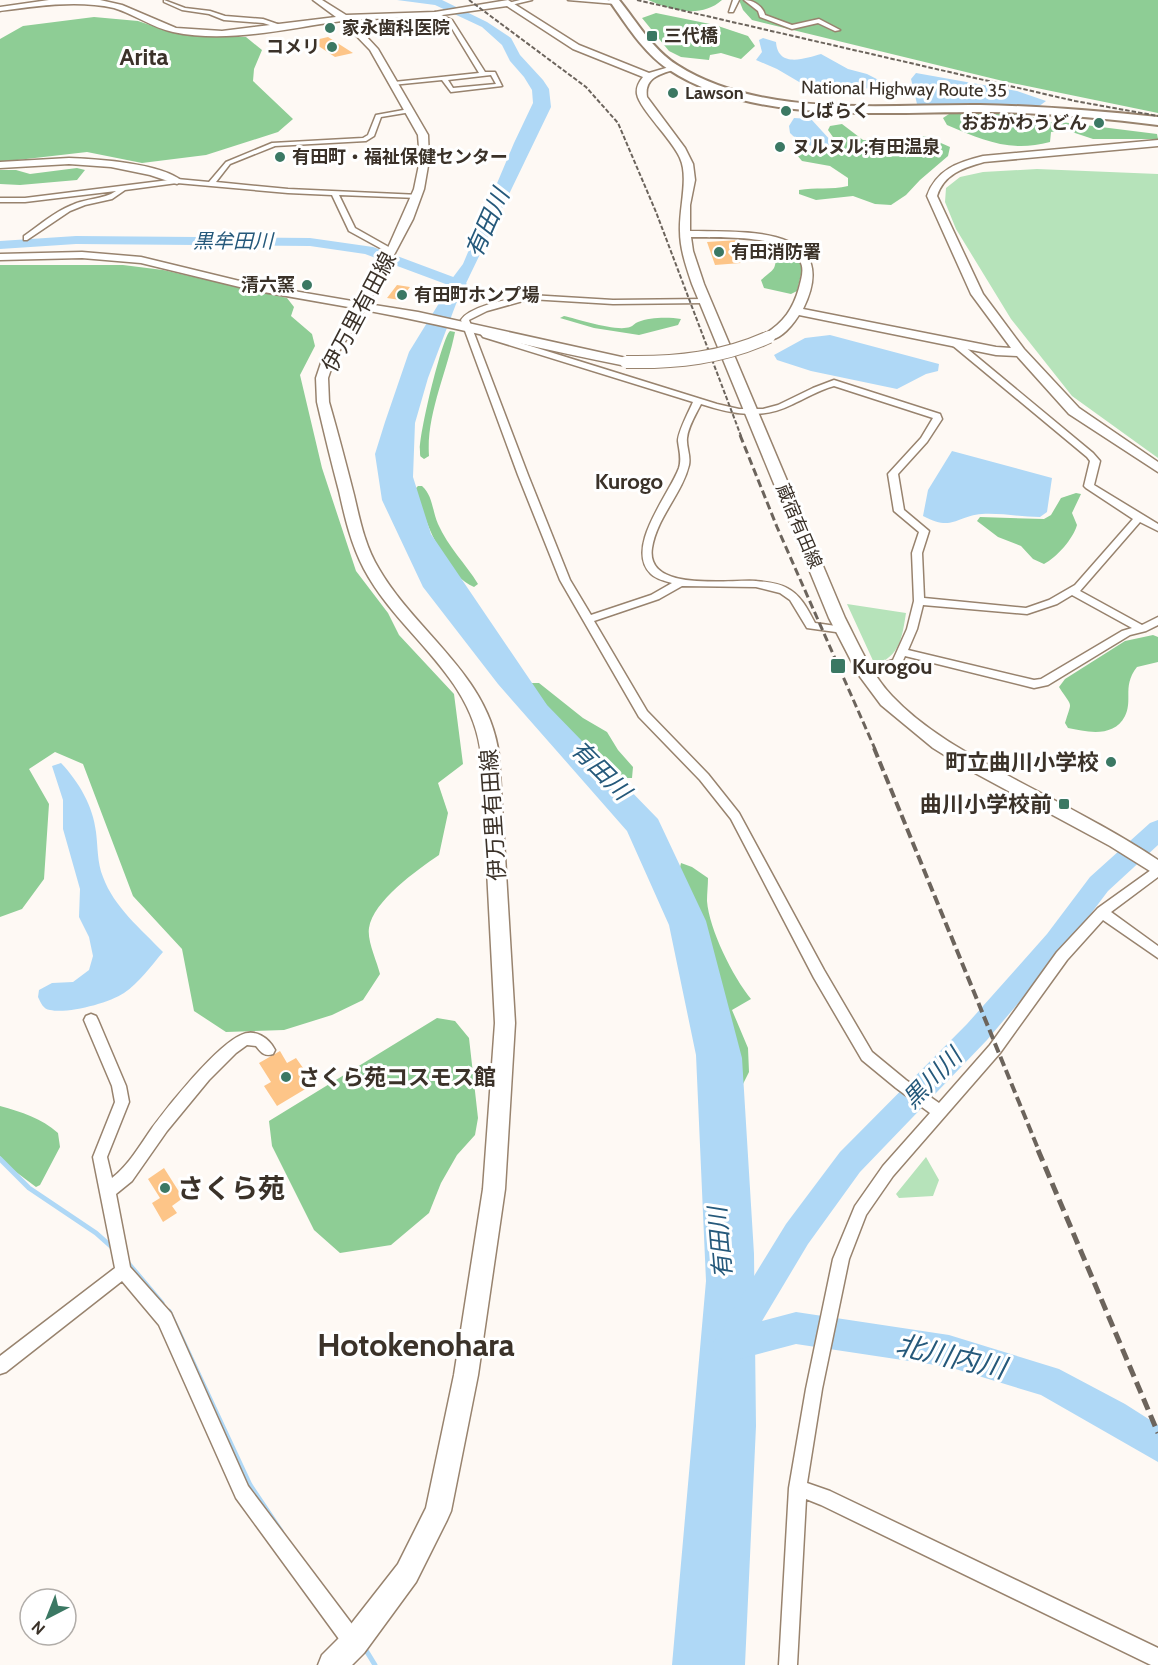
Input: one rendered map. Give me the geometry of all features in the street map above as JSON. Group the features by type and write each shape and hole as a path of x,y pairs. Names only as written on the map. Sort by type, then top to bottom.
{"highway":[{"name":"National Highway Route 35","path":"615,1 650,45 673,67 701,82 729,92 791,104 845,108 1004,109 1088,113 1158,121"}],"street":[{"name":"伊万里有田線","path":"317,0 344,18 374,49 423,135 426,149 418,196 391,252 328,360 322,378 323,402 360,548 368,565 381,586 465,687 485,727 490,755 505,1023 494,1189 466,1375 438,1511 407,1573 354,1643 332,1665"},
{"path":"0,9 44,2 84,1 109,4 161,25 188,32 222,34 344,18 438,14 528,0"},
{"path":"571,0 615,1"},
{"path":"731,11 736,0"},
{"path":"747,0 761,10 762,16 785,25 795,27 819,21 837,30"},
{"path":"165,2 224,18 264,21 283,27"},
{"path":"505,2 576,47 648,76 673,67"},
{"path":"438,14 450,21 483,74"},
{"path":"394,84 444,78 493,73 500,85 451,90 444,78"},
{"name":"蔵宿有田線","path":"648,76 641,83 639,90 642,98 682,150 688,164 690,180 685,205 687,251 705,301 843,630 866,674 887,701 939,744 968,762 1116,841 1158,870"},
{"path":"212,183 228,163 261,148 292,142 364,140 371,136 378,116 409,111"},
{"path":"1158,143 983,159 954,169 937,183 932,196 977,294 1020,352 1074,411 1158,468"},
{"path":"0,165 68,159 102,161 131,165 177,181"},
{"path":"0,200 25,200 177,181 418,196"},
{"path":"27,238 80,204 116,196 122,188"},
{"path":"334,192 352,229 391,252"},
{"path":"0,257 82,255 141,260 252,287 360,304 466,325 574,352 626,362 694,361 738,351 769,337 786,326 797,311 808,274 805,259 799,252 779,242 760,237 685,234"},
{"path":"705,301 614,302 530,297 484,309 466,317 466,325 566,580 643,714 704,777 735,816 819,974 867,1056 901,1084 938,1109"},
{"path":"797,311 996,351 1020,352"},
{"path":"480,328 486,334 698,400 750,412 763,412 789,405 818,387 834,383 937,416 938,419 924,440 894,474 899,511 924,531 917,553 919,601 912,629 897,662 866,674"},
{"path":"955,343 1090,455 1095,461 1089,486 1095,492 1158,528"},
{"path":"698,400 682,439 685,449 682,470 649,537 648,563 653,572 691,585 743,583 767,585 792,596 802,607 811,626 843,630"},
{"path":"919,601 1027,611 1053,602 1072,591 1096,570 1139,518"},
{"path":"587,620 655,597 681,582"},
{"path":"1072,591 1142,629"},
{"path":"902,652 1034,684 1044,682 1126,633 1142,629 1158,620"},
{"path":"788,1665 798,1488 814,1389 841,1259 860,1211 888,1171 938,1109 995,1048 1062,956 1102,912 1158,870"},
{"path":"1102,912 1158,953"},
{"path":"91,1020 119,1086 122,1102 100,1157 123,1271 165,1319 242,1492 354,1643"},
{"path":"108,1191 127,1176 162,1126 204,1076 231,1049 245,1039 259,1040 268,1050"},
{"path":"0,1366 123,1271"},
{"path":"798,1488 824,1497 1158,1658"}],"green space":[{"path":"648,0 722,0 705,9 686,11"},
{"path":"739,0 1158,0 1158,113 1007,82 752,20 743,10"},
{"path":"656,13 715,25 748,36 755,46 741,59 721,53 710,55 709,60 681,57 669,51 642,18"},
{"path":"94,17 138,21 174,33 211,37 246,37 262,50 254,69 253,81 293,119 278,132 206,155 142,163 87,152 0,162 0,39 23,26"},
{"path":"949,114 1020,114 1049,122 1157,134 1158,139 1093,139 1066,130 1051,132 1050,142 1036,145 1009,145 985,140 947,125 943,118"},
{"path":"842,124 863,140 894,143 925,136 950,147 948,156 906,195 891,205 875,204 853,196 816,200 799,194 799,190 848,186 848,178 830,166 802,161 796,154 813,151 837,153 840,147 828,130 830,126"},
{"path":"77,168 85,170 77,180 20,185 0,184 0,170 16,170 30,174"},
{"path":"1037,169 1158,174 1158,458 1072,396 1011,319 956,229 945,202 946,188 960,177 983,172"},
{"path":"784,251 799,260 803,266 797,291 791,294 764,288 761,280 774,269 778,252"},
{"path":"0,265 123,265 163,270 287,298 294,307 291,316 312,334 315,346 300,375 322,468 356,571 388,613 399,635 454,694 463,764 438,783 448,813 439,855 397,887 372,918 369,939 380,974 363,1000 332,1015 284,1030 226,1032 194,1011 182,949 133,896 83,764 55,752 29,769 49,804 44,879 22,909 0,917"},
{"path":"564,316 616,328 630,327 648,319 681,319 678,325 639,335 594,328 560,318"},
{"path":"450,331 455,332 434,409 429,456 424,459 420,455 420,442 436,368"},
{"path":"418,486 426,490 442,532 478,584 474,587 457,575 437,546 415,489"},
{"path":"1076,493 1081,494 1072,513 1077,525 1075,530 1064,547 1044,564 1033,559 1021,546 998,537 977,521 980,517 1044,519 1051,515 1061,498"},
{"path":"847,604 906,613 901,638 890,657 875,665"},
{"path":"1153,635 1158,637 1158,662 1137,667 1130,680 1127,710 1120,723 1114,728 1100,732 1068,728 1065,723 1070,704 1059,687 1065,679 1125,641"},
{"path":"530,683 539,683 583,718 607,732 618,750 633,767 632,778 623,778 611,770 565,730"},
{"path":"681,863 692,867 708,878 707,901 712,925 730,966 751,999 732,1010 748,1048 749,1072 737,1096 678,876"},
{"path":"437,1018 455,1021 469,1038 478,1118 475,1135 457,1155 441,1183 429,1213 391,1245 340,1253 314,1230 272,1146 269,1121"},
{"path":"0,1106 31,1116 58,1133 60,1147 40,1185 36,1187 8,1166 0,1156"},
{"path":"926,1157 939,1180 933,1196 899,1198 896,1194"}],"water":[{"name":"有田川","path":"397,0 442,0 487,22 511,38 520,55 549,89 551,107 456,304 428,378 415,423 413,477 431,534 547,705 658,819 706,921 742,1058 754,1254 756,1426 745,1665 672,1665 706,1281 696,1055 669,925 627,831 498,684 423,587 382,500 375,454 409,352 449,287 446,283 463,264 533,103 532,90 524,77 510,61 502,45 482,27 435,5"},
{"path":"763,38 776,42 778,50 787,59 801,59 821,54 848,69 867,74 892,87 884,89 806,86 756,60 762,52 759,40"},
{"path":"916,73 1017,91 1046,101 1038,107 917,104 911,79"},
{"path":"794,118 811,119 832,142 830,146 814,147 794,137 790,133 789,126"},
{"path":"830,335 939,364 938,371 926,374 897,389 811,371 777,360 774,355 805,338"},
{"path":"952,451 1052,478 1047,512 1040,517 973,515 948,523 933,521 923,516 928,490"},
{"path":"61,763 79,786 92,813 100,866 108,888 129,917 163,952 140,979 124,993 88,1007 58,1011 44,1007 38,997 39,990 52,983 73,982 89,970 93,956 89,937 79,917 80,889 63,829 63,800 52,766"}],"building":[{"name":"コメリ","path":"328,37 353,53 335,57 311,41"},
{"path":"738,240 741,251 736,252 741,263 715,265 707,242"},
{"name":"有田町ホンプ場","path":"397,285 410,287 400,300 387,298"},
{"name":"さくら苑コスモス館","path":"280,1051 287,1063 296,1058 308,1075 301,1079 307,1088 277,1106 264,1086 271,1082 259,1063"},
{"name":"さくら苑","path":"164,1168 183,1198 172,1206 177,1213 163,1222 152,1203 160,1198 148,1179"}],"waterway":[{"name":"黒牟田川","path":"0,245 76,240 310,242 368,250 459,284"},
{"name":"黒川川","path":"738,1331 797,1234 850,1162 977,1032 1056,941 1099,884 1158,829"},
{"path":"0,1159 29,1188 96,1233 114,1249"},
{"path":"128,1263 162,1303"},
{"path":"169,1311 250,1485 281,1531"},
{"name":"北川内川","path":"728,1346 796,1328 949,1351 1047,1381 1113,1416 1158,1445"},
{"path":"364,1647 375,1665"}],"railway":[{"path":"469,0 586,87 618,123 656,212 741,436"},
{"path":"637,0 1075,101 1158,116"},
{"path":"740,435 777,527 875,749"},
{"path":"874,748 1039,1151"},
{"path":"1038,1150 1158,1433"}],"place":[{"name":"家永歯科医院","path":"330,28"},
{"name":"三代橋","path":"652,36"},
{"name":"コメリ","path":"332,47"},
{"name":"Lawson","path":"673,93"},
{"name":"しばらく","path":"786,111"},
{"name":"おおかわうどん","path":"1099,123"},
{"name":"ヌルヌル;有田温泉","path":"780,147"},
{"name":"有田町・福祉保健センター","path":"280,157"},
{"name":"有田消防署","path":"719,252"},
{"name":"清六窯","path":"307,285"},
{"name":"有田町ホンプ場","path":"402,295"},
{"name":"Kurogou","path":"838,666"},
{"name":"町立曲川小学校","path":"1111,762"},
{"name":"曲川小学校前","path":"1064,804"},
{"name":"さくら苑コスモス館","path":"286,1077"},
{"name":"さくら苑","path":"165,1188"}],"district":[{"name":"Arita","path":"144,56"},
{"name":"Kurogo","path":"629,481"},
{"name":"Hotokenohara","path":"416,1344"}]}
